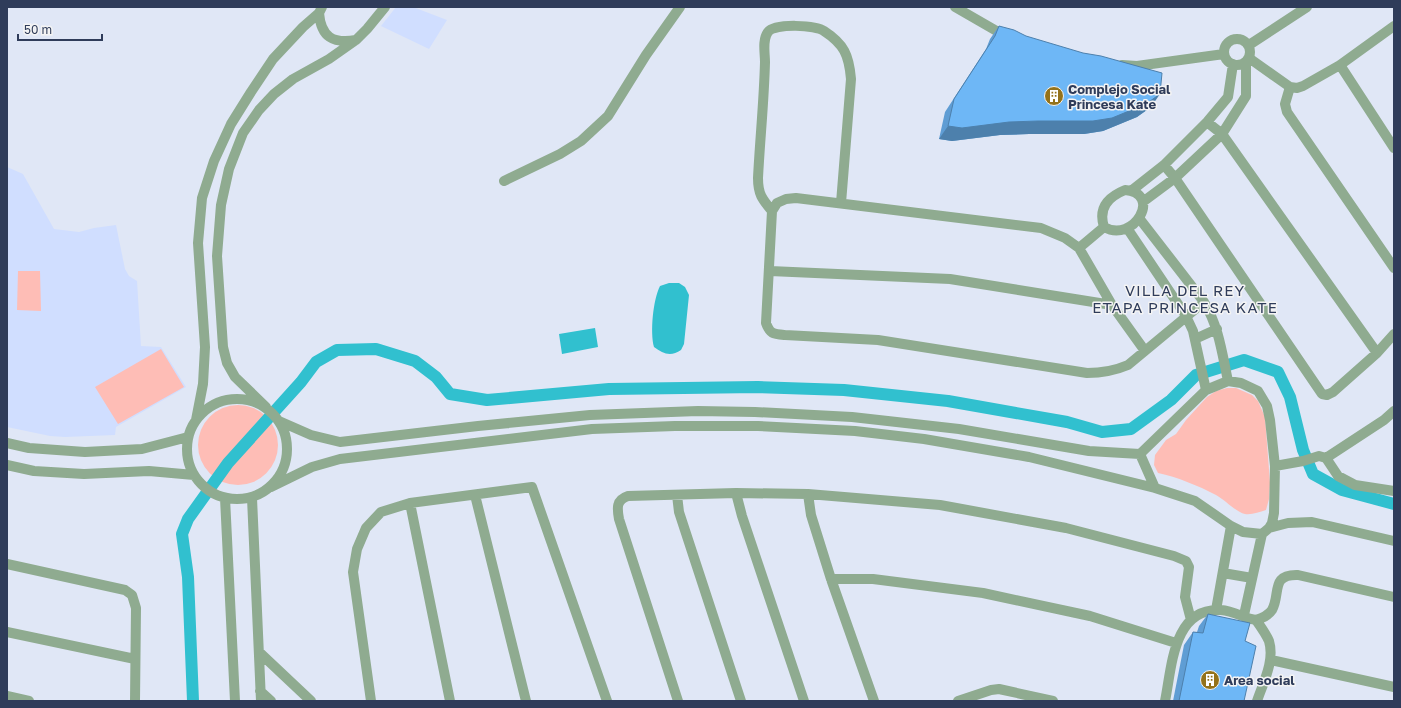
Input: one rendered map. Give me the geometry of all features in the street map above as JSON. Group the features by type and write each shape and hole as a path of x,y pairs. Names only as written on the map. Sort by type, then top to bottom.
{"street":[{"path":"271,486 285,467 288,443 279,421 235,377 227,363 223,347 217,256 221,205 229,169 243,133 259,110 274,94 293,79 329,59 356,40 385,7"},
{"path":"504,181 560,154 581,140 608,116 646,55 680,7"},
{"path":"954,7 1019,44"},
{"path":"1249,45 1307,7"},
{"path":"321,10 320,24 326,34 339,41 346,42 356,40"},
{"path":"321,10 273,59 251,92 231,124 214,161 202,198 198,243 205,347 203,384 196,420 188,437 187,457 194,475 207,490 225,498 252,498 271,486 312,467 340,459 592,429 675,426 758,426 855,431 924,439 1029,457 1154,488 1194,501 1231,526 1243,532 1266,531 1288,523 1312,522 1394,540"},
{"path":"772,211 762,199 758,188 758,178 765,40 768,32 774,28 781,27 791,26 821,28 835,38 844,50 850,63 851,79 841,203"},
{"path":"1248,60 1290,87 1297,88 1340,65 1394,26"},
{"path":"1144,201 1140,196 1131,190 1125,190 1115,194 1107,201 1102,216 1104,227 1109,230 1120,231 1127,228 1139,218 1144,201 1175,178 1222,134 1246,96 1248,60 1251,54 1249,45 1242,39 1233,39 1226,45 1224,54 1233,64 1242,64 1248,60"},
{"path":"1115,65 1137,66 1224,54"},
{"path":"1131,190 1164,165 1208,122 1228,97 1233,64"},
{"path":"1340,65 1394,148"},
{"path":"1290,87 1285,104 1287,112 1394,268"},
{"path":"1208,122 1222,134 1377,353"},
{"path":"1164,165 1175,178 1322,394 1326,395 1333,392 1377,353 1394,334"},
{"path":"1145,351 1112,305 1079,248 1065,238 1041,228 796,198 786,199 777,203 772,211 770,271 766,323 769,330 774,334 878,340 1087,373 1101,373 1114,371 1128,365 1145,351 1186,316 1204,302"},
{"path":"1139,218 1204,302 1212,316 1217,329 1228,381"},
{"path":"1079,248 1104,227"},
{"path":"1127,228 1186,316 1195,339 1206,390"},
{"path":"770,271 950,279 1112,305"},
{"path":"1195,339 1217,329"},
{"path":"279,421 311,435 340,442 590,415 698,411 755,412 852,417 959,429 1089,451 1140,454 1206,390 1228,381 1241,383 1258,391 1267,406 1275,466 1274,513 1272,522 1266,531 1252,578 1244,616"},
{"path":"196,420 210,406 228,400 248,400 266,407"},
{"path":"1326,458 1384,420 1394,410"},
{"path":"7,442 29,448 85,452 142,449 188,437"},
{"path":"1140,454 1154,488"},
{"path":"1275,466 1303,461 1319,456 1326,458 1338,476 1355,485 1394,491"},
{"path":"7,465 34,471 84,474 149,471 194,475"},
{"path":"371,701 353,572 357,549 366,528 381,512 410,503 532,487 607,701"},
{"path":"736,493 804,701"},
{"path":"678,701 619,519 617,508 618,503 620,499 628,496 736,493 808,494 940,505 1066,528 1186,561 1189,567 1185,597 1191,620"},
{"path":"808,494 811,515 831,579 874,701"},
{"path":"475,495 526,701"},
{"path":"677,495 679,512 741,701"},
{"path":"225,498 235,701"},
{"path":"252,498 260,696 271,701"},
{"path":"410,503 450,701"},
{"path":"1216,610 1231,526"},
{"path":"7,564 125,590 132,595 136,608 135,701"},
{"path":"1223,573 1252,578"},
{"path":"1165,701 1176,644 1181,632 1191,620 1203,613 1216,610 1229,611 1256,620 1266,616 1272,610 1279,582 1284,577 1291,575 1298,575 1394,597"},
{"path":"831,579 873,579 982,593 1090,616 1176,644"},
{"path":"1256,620 1269,643 1271,660 1257,701"},
{"path":"7,632 135,659"},
{"path":"259,652 311,701"},
{"path":"1271,660 1394,687"},
{"path":"958,701 991,690 999,689 1053,701"},
{"path":"295,701 302,693"},
{"path":"7,696 29,701"}],"shaded area":[{"path":"396,7 413,7 447,20 429,49 381,26"},
{"path":"7,167 23,174 54,229 79,232 116,225 125,269 129,276 137,281 141,346 161,347 186,387 116,427 115,435 65,437 50,436 7,427"},
{"path":"18,271 40,271 41,311 17,310"},
{"path":"161,349 184,387 118,424 95,387"},
{"path":"1227,388 1236,388 1252,395 1258,401 1265,417 1270,483 1269,499 1266,510 1253,514 1242,513 1219,497 1195,485 1158,473 1154,465 1155,455 1166,440 1176,434 1186,420 1207,397 1216,391"},
{"path":"238,405 253,408 266,417 275,430 278,445 275,460 266,473 253,482 238,485 223,482 210,473 201,460 198,445 201,430 210,417 223,408"}],"water":[{"path":"669,283 679,283 685,287 689,295 684,344 681,350 667,354 654,347 652,325 654,307 660,286"},
{"path":"595,328 598,347 562,354 559,334"}],"building":[{"name":"Complejo Social Princesa Kate","path":"999,26 1014,30 1026,36 1083,53 1101,56 1162,73 1160,94 1146,104 1112,118 1093,121 1009,122 962,128 948,126 954,99 995,36"},
{"name":"Area social","path":"1208,614 1250,623 1245,641 1256,646 1244,701 1179,701 1193,632 1203,633"}],"waterway":[{"path":"193,701 188,577 182,534 188,519 228,463 301,382 316,362 337,350 376,349 415,361 436,377 450,394 487,400 609,389 758,387 844,390 948,401 1067,422 1102,432 1131,429 1171,400 1196,375 1244,360 1278,372 1290,397 1303,450 1313,474 1342,490 1394,504"}],"place":[{"name":"Complejo Social Princesa Kate","path":"1054,96"},
{"name":"Area social","path":"1210,680"}],"district":[{"name":"VILLA DEL REY ETAPA PRINCESA KATE","path":"1185,300"}]}
